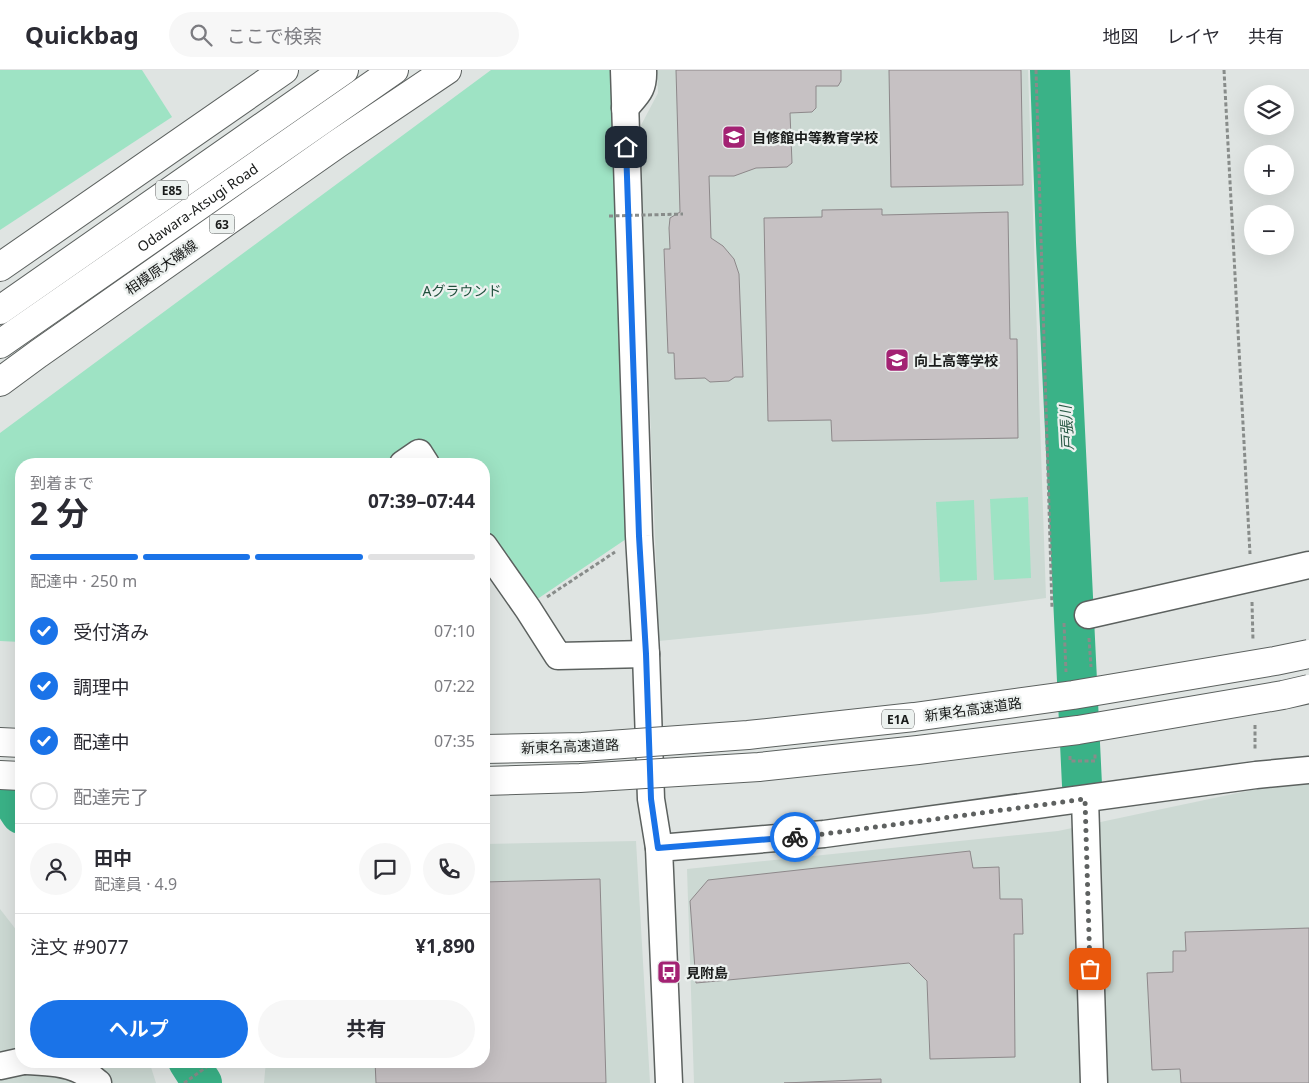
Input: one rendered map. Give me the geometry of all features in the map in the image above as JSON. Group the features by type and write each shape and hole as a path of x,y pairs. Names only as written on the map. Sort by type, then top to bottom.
{"main road":[{"path":"0,267 284,70"},
{"name":"Odawara-Atsugi Road","path":"0,310 344,70"},
{"name":"Odawara-Atsugi Road","path":"0,344 394,70"},
{"name":"相模原大磯線","path":"0,382 337,144 447,70"},
{"name":"新東名高速道路","path":"490,749 582,747 748,735 914,717 1073,695 1309,654"},
{"path":"490,781 580,778 759,767 918,750 1078,730 1309,689"},
{"path":"0,742 15,743"},
{"path":"0,775 15,776"}],"street":[{"path":"624,70 639,536 646,654 651,799 658,848 669,1083"},
{"path":"625,108 640,92 644,78 643,70"},
{"path":"412,458 419,453 422,458"},
{"path":"490,555 558,656 646,654"},
{"path":"1088,615 1309,566"},
{"path":"658,848 824,834 1256,775 1309,770"},
{"path":"1085,799 1094,1083"},
{"path":"0,1066 15,1063"},
{"path":"74,1068 98,1083"}],"path":[{"path":"1036,70 1052,608"},
{"path":"1224,70 1251,578"},
{"path":"609,216 683,214"},
{"path":"528,609 639,536"},
{"path":"1077,761 1088,761"},
{"path":"184,1083 206,1068"}],"shaded area":[{"path":"657,70 1028,70 1046,598 926,614 659,641 639,129 658,93"},
{"path":"1309,778 1309,1083 694,1083 687,869 1058,831"},
{"path":"636,841 650,1083 264,1083 265,1068 490,1068 490,844"},
{"path":"0,909 15,928 15,1068 151,1068 156,1083 0,1083"}],"green space":[{"path":"0,70 142,70 172,117 0,230"},
{"name":"Aグラウンド","path":"491,70 612,70 632,535 530,604 490,545 490,458 15,458 15,642 0,641 0,433"},
{"path":"1028,497 1031,578 994,580 990,499"},
{"path":"974,500 977,580 940,582 936,502"}],"building":[{"path":"676,70 841,70 841,81 838,86 816,86 816,108 812,112 790,113 792,163 787,167 756,168 734,176 709,176 711,238 723,246 734,259 739,274 743,377 735,377 729,381 710,382 705,378 675,379 674,353 668,353 664,249 670,249 670,218 680,212"},
{"path":"889,70 1021,70 1023,185 891,187"},
{"path":"882,209 882,215 1008,212 1010,339 1017,339 1018,438 832,441 831,420 768,421 764,218 822,217 822,210"},
{"path":"970,851 973,868 999,867 1000,899 1022,899 1023,934 1014,934 1015,1057 930,1059 927,981 909,963 696,983 690,901 708,880"},
{"path":"600,879 606,1083 376,1083 375,1068 490,1068 490,882"},
{"path":"1309,928 1309,1083 1181,1083 1180,1069 1152,1070 1147,973 1173,972 1173,951 1186,951 1185,932"},
{"path":"881,1079 881,1083 784,1083"}],"waterway":[{"name":"戸張川","path":"1050,70 1056,243 1082,785"},
{"path":"0,782 15,805"},
{"path":"192,1068 202,1083"}],"way so far":[{"path":"795,837 1085,799 1090,969"}],"place":[{"name":"自修館中等教育学校","path":"734,137"},
{"name":"向上高等学校","path":"897,360"},
{"name":"見附島","path":"669,972"}],"route":[{"path":"626,147 639,536 646,654 651,799 658,848 795,837"}]}
